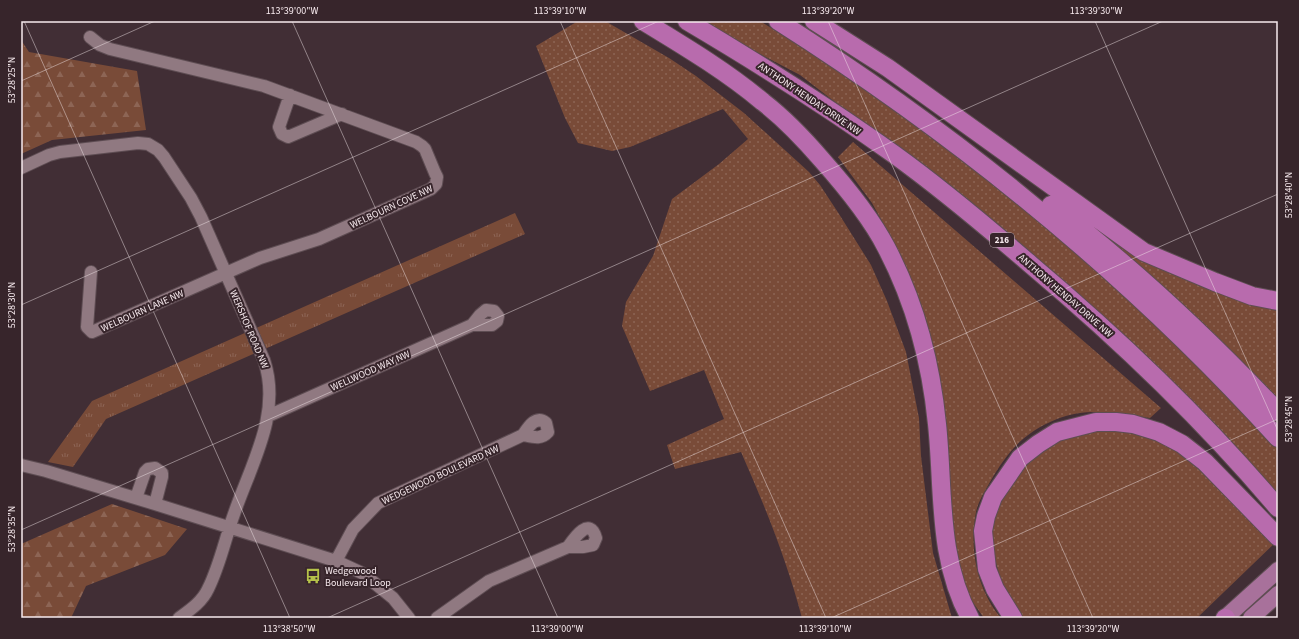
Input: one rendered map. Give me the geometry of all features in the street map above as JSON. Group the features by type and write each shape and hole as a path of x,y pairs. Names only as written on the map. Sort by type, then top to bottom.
{"highway":[{"path":"643,21 702,57 764,102 802,137 840,179 866,215 886,247 917,321 927,359 934,396 937,425 946,551 961,602 970,618"},
{"name":"ANTHONY HENDAY DRIVE NW","path":"687,21 756,61 809,96 896,156 973,216 1070,297 1122,345 1169,390 1215,438 1278,508"},
{"path":"778,21 885,92 944,134 1019,192 1078,242 1134,293 1199,355 1278,438"},
{"path":"814,21 888,68 1144,252 1252,296 1278,301"},
{"path":"944,134 1008,173 1082,229 1173,308 1246,378 1278,412"},
{"path":"1013,618 995,589 987,569 983,532 986,516 993,497 1020,458 1057,432 1096,422 1134,424 1160,432 1182,444 1205,462 1278,537"}],"main road":[{"path":"1225,618 1278,570"},
{"path":"1251,618 1278,594"}],"street":[{"name":"WELBOURN COVE NW","path":"90,37 100,45 110,49 264,86 416,142 422,146 437,177 436,184 430,189 319,239 268,255 226,273"},
{"path":"290,95 279,127 282,134 288,137 342,114"},
{"name":"WERSHOF ROAD NW","path":"21,168 49,156 70,150 138,143 153,146 164,157 194,203 267,367 270,393 268,416 263,435 227,539 208,589 197,605 179,618"},
{"name":"WELBOURN LANE NW","path":"91,272 87,327 92,332 226,273"},
{"name":"WELLWOOD WAY NW","path":"268,416 472,324"},
{"name":"WEDGEWOOD BOULEVARD NW","path":"336,561 353,529 378,503 523,435"},
{"path":"21,465 136,498 336,561 362,573 392,598 409,618"},
{"path":"136,498 145,472 148,469 156,468 162,473 162,477 155,504"},
{"path":"437,618 489,581 568,547"}],"green space":[{"path":"578,21 605,21 669,58 696,76 744,113 809,172 820,185 871,265 887,301 906,352 919,418 921,456 933,553 952,618 802,618 790,576 775,534 741,452 675,469 667,445 724,419 704,370 650,391 622,326 626,302 653,256 672,199 719,164 748,139 723,109 630,147 612,151 578,143 565,118 536,46"},
{"path":"698,21 760,21 894,106 1050,227 1184,351 1278,448 1278,495 1130,341 1034,255 800,75"},
{"path":"21,40 29,52 137,71 146,130 52,140 21,154"},
{"path":"853,142 1161,408 1150,418 1104,412 1068,415 1045,424 1035,430 1018,444 1003,461 978,504 974,526 975,555 981,582 986,595 1001,618 984,618 974,604 959,575 944,459 889,234 872,203 838,157"},
{"path":"515,213 525,234 106,419 73,467 48,462 92,401"},
{"path":"1117,245 1120,245 1214,291 1242,302 1278,311 1278,404 1118,249"},
{"path":"1142,429 1193,460 1277,541 1197,618 1022,618 1002,584 996,563 992,537 995,508 1032,454 1078,431"},
{"path":"112,504 187,529 165,555 86,586 71,618 21,618 21,544"}],"place":[{"name":"Wedgewood Boulevard Loop","path":"313,576"}]}
